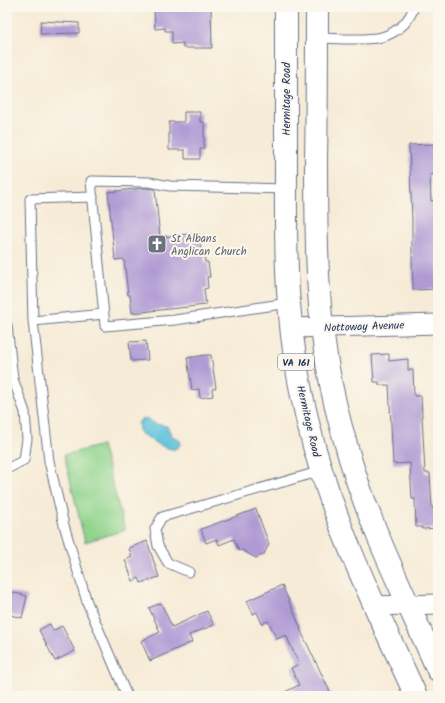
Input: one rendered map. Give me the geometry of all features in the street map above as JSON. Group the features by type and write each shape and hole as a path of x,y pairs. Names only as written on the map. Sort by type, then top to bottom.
{"main road":[{"name":"Hermitage Road","path":"286,7 286,235 288,303 302,397 309,427 336,515 416,696"},
{"name":"VA 161","path":"317,7 316,232 322,327 334,400 345,443 375,528 438,670"}],"street":[{"name":"Nottoway Avenue","path":"291,328 438,324"},
{"path":"375,606 438,604"}],"lane":[{"path":"317,38 374,39 389,35 407,20 413,12 414,7"},
{"path":"286,189 170,186 149,182 91,181 105,326 175,320 288,303"},
{"path":"93,197 30,199 33,321 49,461 64,525 87,602 127,696"},
{"path":"33,321 104,314"},
{"path":"7,324 13,379 25,412 27,439 24,460 7,469"},
{"path":"189,572 168,563 158,546 155,528 162,517 322,471"}],"green space":[{"path":"102,445 125,530 85,542 64,455"}],"water":[{"path":"146,418 155,424 167,426 172,436 180,441 181,443 178,447 176,449 170,449 143,434 141,435 138,422 141,422 140,420"}],"building":[{"path":"172,7 211,7 212,48 183,48 183,43 172,44 172,31 165,31 165,28 155,29 154,10 172,9"},
{"path":"41,21 79,23 79,33 40,34"},
{"path":"184,112 200,112 200,122 204,122 204,149 200,149 200,159 185,159 185,150 169,150 169,122 184,122"},
{"path":"434,144 435,152 438,152 438,165 435,165 435,174 430,175 431,201 436,200 438,289 413,290 409,145"},
{"name":"St Albans Anglican Church","path":"144,188 155,189 160,237 199,233 201,251 204,250 205,262 208,262 210,277 207,277 208,288 204,289 206,305 132,313 130,295 128,295 124,259 115,260 108,192"},
{"path":"146,341 148,360 131,361 129,342"},
{"path":"389,354 389,361 408,359 408,370 413,370 414,396 421,396 425,473 430,473 432,508 438,508 438,528 422,529 422,527 416,527 415,499 412,499 410,463 393,464 389,385 379,385 379,382 374,382 372,355"},
{"path":"211,355 216,388 212,389 213,396 200,398 199,389 192,390 187,358"},
{"path":"256,509 269,544 264,554 256,558 242,550 239,551 234,539 219,545 217,539 206,543 201,529"},
{"path":"147,541 159,577 141,583 139,578 133,581 125,560 132,557 129,548"},
{"path":"282,585 300,629 332,696 277,696 299,685 291,668 299,664 286,635 277,639 268,621 262,624 257,612 253,614 247,601"},
{"path":"7,591 27,596 22,618 7,614"},
{"path":"161,603 172,627 207,611 214,625 189,635 192,642 150,661 141,641 160,632 149,608"},
{"path":"50,624 53,631 62,626 75,651 55,661 39,630"}],"place":[{"name":"St Albans Anglican Church","path":"157,244"}]}
